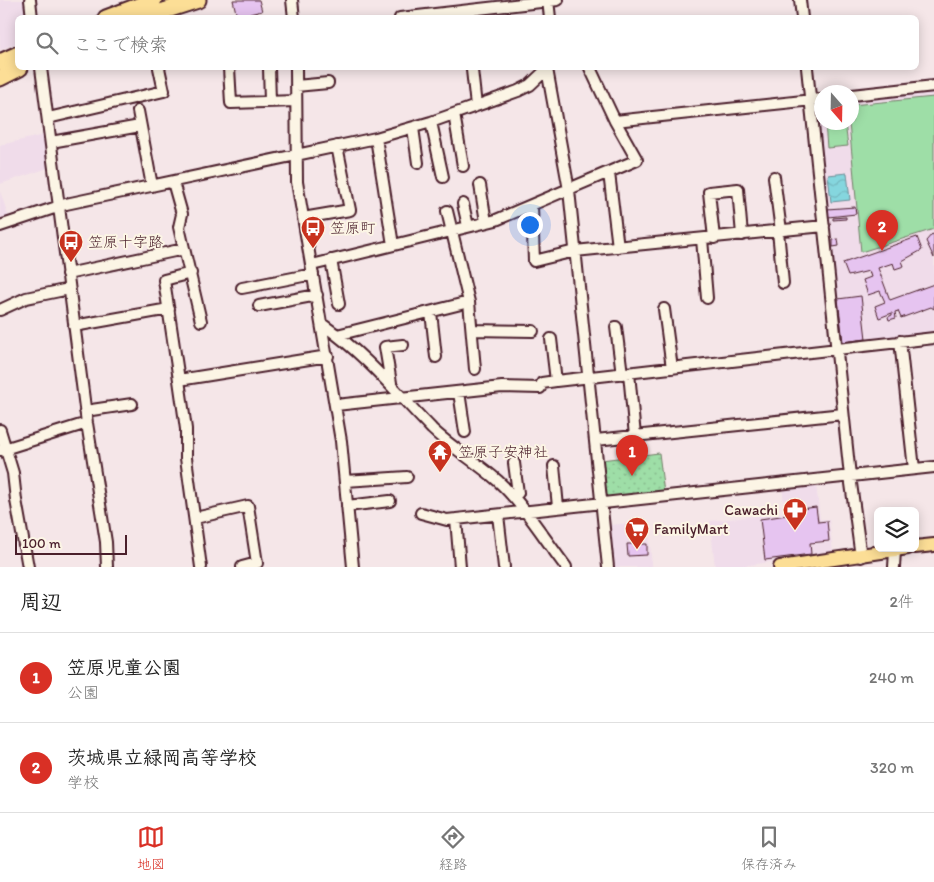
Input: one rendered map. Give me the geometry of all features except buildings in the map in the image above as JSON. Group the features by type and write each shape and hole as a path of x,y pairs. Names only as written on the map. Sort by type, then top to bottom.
{"highway":[{"path":"120,15 198,0"},
{"path":"0,62 15,55"},
{"path":"0,78 16,70"}],"main road":[{"path":"919,547 934,545"},
{"path":"780,567 889,552"}],"street":[{"path":"30,0 32,15"},
{"path":"292,0 294,15"},
{"path":"445,15 467,14 551,0 550,15"},
{"path":"800,0 802,15"},
{"path":"40,70 85,411 106,542 108,567"},
{"path":"48,118 164,92 159,70"},
{"path":"229,70 231,104 296,101"},
{"path":"268,70 270,101"},
{"path":"296,70 295,156 303,218 336,404 353,567"},
{"path":"472,70 476,106"},
{"path":"0,226 58,207 376,138 413,128 530,85 546,70"},
{"path":"548,70 570,190 603,502 608,567"},
{"path":"242,288 313,270 330,260 486,222 532,206 637,160 591,70"},
{"path":"806,70 843,414 861,557"},
{"path":"296,86 328,83"},
{"path":"859,94 934,86"},
{"path":"615,120 814,100"},
{"path":"138,111 152,186"},
{"path":"454,114 463,166"},
{"path":"431,122 442,177"},
{"path":"51,142 140,126"},
{"path":"413,128 418,162"},
{"path":"376,138 392,246"},
{"path":"303,218 350,210 337,146"},
{"path":"609,173 618,247"},
{"path":"774,177 783,283"},
{"path":"173,182 182,214 179,228 201,321"},
{"path":"480,186 486,222"},
{"path":"714,238 709,192 738,189 742,235"},
{"path":"463,204 468,226"},
{"path":"532,206 534,261 575,251 824,226"},
{"path":"447,212 469,302 475,369"},
{"path":"702,239 707,298"},
{"path":"67,274 184,249"},
{"path":"330,260 339,304"},
{"path":"191,273 164,280 180,380 201,567"},
{"path":"0,310 26,298 69,289"},
{"path":"259,306 317,295"},
{"path":"337,335 469,302"},
{"path":"74,326 169,309"},
{"path":"664,309 672,368"},
{"path":"431,312 436,357"},
{"path":"322,324 337,335 391,384 433,430 497,480 525,511 566,567"},
{"path":"616,327 626,374 635,436"},
{"path":"473,330 533,331"},
{"path":"336,404 404,399 502,387 540,388 542,383 556,381 934,338"},
{"path":"551,339 556,381"},
{"path":"900,341 914,469"},
{"path":"391,384 385,347 403,345"},
{"path":"180,380 328,356"},
{"path":"459,392 465,432"},
{"path":"85,411 132,404"},
{"path":"596,440 843,414"},
{"path":"3,449 87,423"},
{"path":"0,430 3,449 13,473 28,567"},
{"path":"511,494 518,493 514,463"},
{"path":"554,466 558,507"},
{"path":"421,513 446,520 934,467"},
{"path":"344,481 406,477"},
{"path":"347,506 390,501"},
{"path":"195,518 248,506 257,563 242,567"},
{"path":"498,515 504,567"},
{"path":"456,519 460,567"},
{"path":"894,567 895,552"}],"shaded area":[{"path":"0,0 24,0 27,15 15,15 15,44 0,50"},
{"path":"934,90 934,333 842,343 840,341 817,130 859,130 859,98"},
{"path":"44,135 48,168 0,184 0,145"},
{"path":"0,191 9,218 0,220"},
{"path":"816,484 820,519 829,519 833,553 743,566 715,567 710,521 785,513 782,487"},
{"path":"648,522 652,567 611,567 608,525"}],"green space":[{"path":"934,97 934,229 861,252 850,130 859,130 859,104"},
{"path":"826,130 846,130 848,146 827,148"},
{"path":"659,453 664,493 606,499 601,460"}],"water":[{"path":"847,173 850,200 831,202 828,175"}],"place":[{"name":"笠原町","path":"313,249"},
{"name":"茨城県立緑岡高等学校","path":"882,251"},
{"name":"笠原十字路","path":"71,263"},
{"name":"笠原子安神社","path":"440,473"},
{"name":"笠原児童公園","path":"632,476"},
{"name":"Cawachi","path":"795,531"},
{"name":"FamilyMart","path":"637,550"}]}
